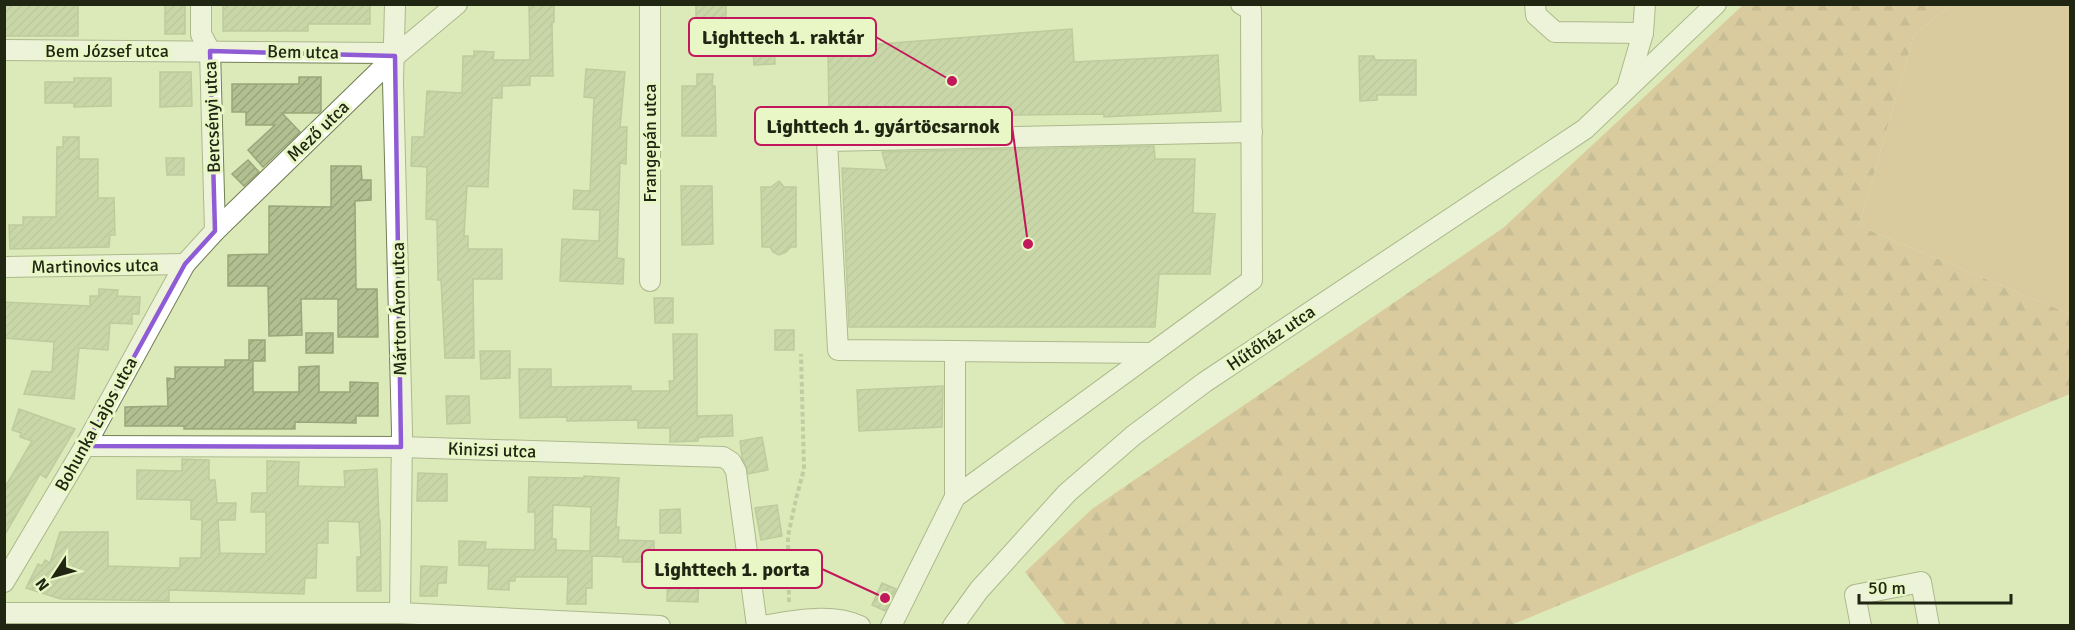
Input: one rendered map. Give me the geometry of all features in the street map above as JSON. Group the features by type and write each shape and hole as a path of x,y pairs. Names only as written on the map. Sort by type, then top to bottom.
{"street":[{"name":"Bercsényi utca","path":"201,4 201,34 210,51 215,231"},
{"name":"Márton Áron utca","path":"395,4 393,82 401,447 400,613"},
{"name":"Mező utca","path":"185,264 215,231 395,56 457,4"},
{"name":"Frangepán utca","path":"650,4 650,281"},
{"path":"955,497 1252,280 1251,10 1241,4"},
{"path":"1536,4 1536,15 1555,32 1643,33"},
{"path":"1626,91 1643,33 1645,4"},
{"name":"Hűtőház utca","path":"953,626 979,590 1067,493 1134,435 1205,382 1585,129 1716,4"},
{"name":"Bem József utca","path":"4,50 210,51"},
{"name":"Bem utca","path":"210,51 388,53 395,56"},
{"path":"1150,353 838,350 827,141 1252,132"},
{"name":"Martinovics utca","path":"4,267 185,264"},
{"name":"Bohunka Lajos utca","path":"4,582 85,446 185,264"},
{"path":"891,626 955,497 954,351"},
{"name":"Kinizsi utca","path":"85,446 401,447 723,457 731,462 736,471 758,626"},
{"path":"1861,626 1855,595 1921,582 1929,626"},
{"path":"4,613 400,613 660,626"},
{"path":"758,626 844,619 860,626"}],"path":[{"path":"788,599 788,536 804,469 801,354"}],"highlighted area":[{"path":"210,51 395,56 401,447 85,446 185,264 215,231"}],"green space":[{"path":"1743,5 1951,5 1914,35 1859,226 2070,314 2070,394 1511,625 1066,625 1025,572 1092,509 1503,228"},
{"path":"1951,5 2070,5 2070,314 1859,226 1914,35"}],"building":[{"path":"4,4 78,4 78,36 4,36"},
{"path":"165,4 185,4 185,34 165,34"},
{"path":"223,4 370,4 370,24 308,24 308,31 223,31"},
{"path":"529,4 554,4 553,76 530,76 530,85 502,86 502,98 492,98 488,187 467,186 464,236 468,236 468,249 502,249 502,279 473,279 474,358 445,358 441,280 438,280 437,220 426,219 427,167 411,166 412,137 424,137 427,91 462,93 463,56 474,56 474,51 494,52 493,60 530,60"},
{"path":"696,4 726,4 726,27 696,27"},
{"path":"1072,29 1074,62 1218,55 1221,111 1104,117 1104,114 829,117 828,48"},
{"path":"773,31 775,64 754,65 752,33"},
{"path":"1359,56 1374,56 1375,60 1416,60 1416,95 1377,95 1377,100 1360,101"},
{"path":"586,69 625,72 620,127 627,127 626,164 620,163 617,258 624,259 623,284 560,281 562,239 599,241 600,210 573,209 574,190 590,191 594,98 584,97"},
{"path":"160,72 191,72 192,106 160,107"},
{"path":"697,74 713,74 716,136 682,136 682,86 697,86"},
{"path":"299,77 321,77 321,111 319,113 282,113 300,132 263,167 248,150 275,125 246,125 246,112 232,112 232,84 299,84"},
{"path":"74,78 111,78 111,106 74,107 74,103 45,103 45,82 74,82"},
{"path":"63,137 79,137 79,159 98,159 98,198 114,198 115,235 110,235 109,247 10,249 9,225 23,225 23,217 56,217 57,147 63,147"},
{"path":"1154,146 1155,159 1195,159 1193,213 1215,214 1210,274 1159,274 1155,327 849,327 842,168 887,170 882,152"},
{"path":"166,158 184,158 184,175 167,175"},
{"path":"248,160 259,172 244,186 232,174"},
{"path":"331,166 361,166 362,180 371,180 371,200 355,201 356,289 377,289 378,337 338,337 338,299 301,299 302,335 269,336 268,286 228,286 228,255 269,254 269,206 331,207"},
{"path":"779,181 784,187 796,187 796,247 791,247 779,255 770,247 762,247 761,187 771,187"},
{"path":"681,186 712,186 713,244 682,245"},
{"path":"99,289 118,290 117,296 140,297 139,314 132,314 132,324 110,323 108,350 79,348 74,399 24,394 32,371 52,372 54,342 4,338 4,302 90,306 90,296 99,296"},
{"path":"654,298 673,298 673,323 655,323"},
{"path":"775,330 794,330 794,350 775,350"},
{"path":"306,333 333,333 333,353 306,353"},
{"path":"673,334 697,334 697,416 732,415 733,436 702,437 698,438 698,441 670,442 670,428 638,428 638,420 567,421 567,417 520,418 519,369 551,369 551,387 631,386 631,391 670,391 669,381 674,381"},
{"path":"249,340 265,340 265,361 253,361 253,392 299,392 299,367 319,366 319,392 350,392 350,382 378,383 378,416 356,416 356,423 295,422 295,429 184,429 184,426 125,426 125,407 168,406 167,378 175,379 175,367 225,367 225,360 249,360"},
{"path":"480,351 510,351 510,378 481,379"},
{"path":"943,386 942,427 859,431 857,390"},
{"path":"446,396 469,396 470,423 447,424"},
{"path":"19,409 75,429 46,478 40,474 4,536 4,489 32,441 20,437 21,433 12,430"},
{"path":"762,437 768,470 748,474 742,457 740,441"},
{"path":"182,459 209,460 209,480 215,480 217,503 236,503 235,520 218,520 220,553 266,554 266,512 251,512 252,493 267,493 267,461 299,462 298,486 345,487 344,471 377,469 381,591 357,591 357,557 361,557 359,522 328,521 328,543 317,543 316,578 305,578 304,594 169,590 169,601 61,599 26,588 38,564 42,566 45,560 50,563 60,532 108,532 108,566 180,568 180,558 201,558 202,520 191,519 191,500 137,499 137,470 182,471"},
{"path":"418,473 447,474 447,501 417,501"},
{"path":"584,476 619,478 616,527 619,527 618,540 654,541 654,562 623,562 623,557 592,556 592,588 586,588 586,604 567,604 568,577 515,577 515,581 509,581 509,590 488,589 489,566 459,565 459,541 486,542 485,549 535,550 535,512 528,512 529,477 584,478","holes":["553,505 591,507 590,551 556,550 556,539 552,539"]},
{"path":"777,505 782,536 761,540 755,508"},
{"path":"680,509 681,533 660,533 660,510"},
{"path":"421,566 447,567 446,583 438,583 437,596 420,596"},
{"path":"668,569 699,573 698,602 667,601"},
{"path":"882,583 896,589 885,611 872,605"}],"place":[{"name":"Lighttech 1. raktár","path":"952,81"},
{"name":"Lighttech 1. gyártöcsarnok","path":"1028,244"},
{"name":"Lighttech 1. porta","path":"885,598"}]}
